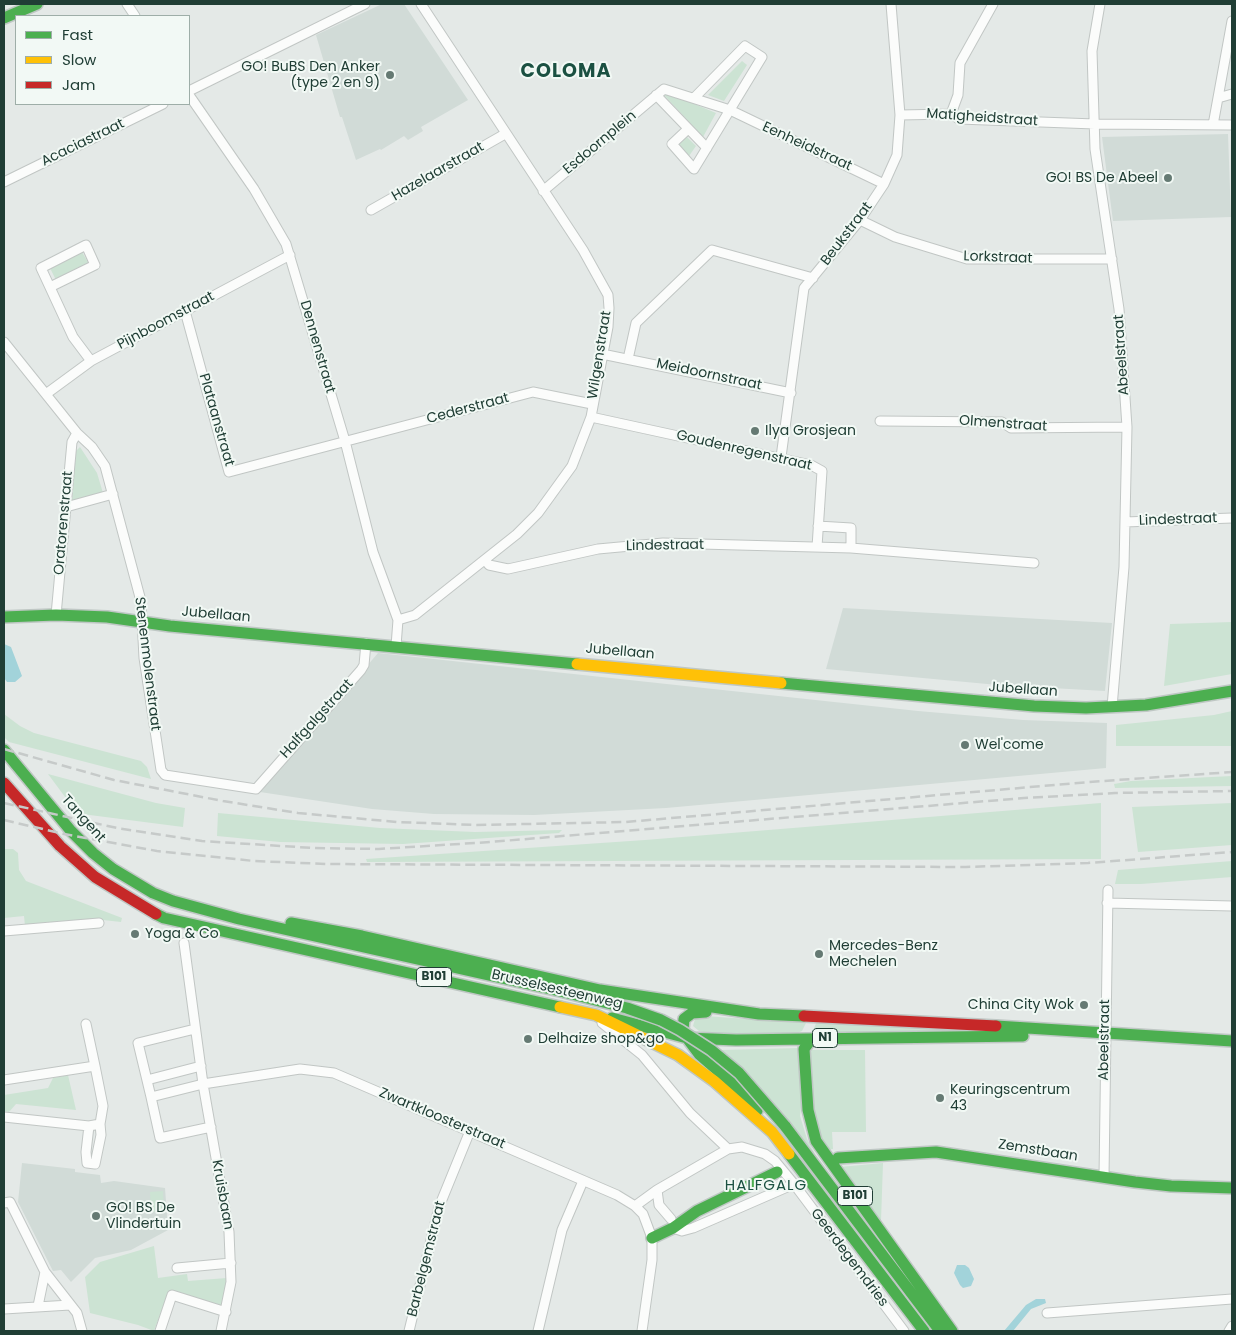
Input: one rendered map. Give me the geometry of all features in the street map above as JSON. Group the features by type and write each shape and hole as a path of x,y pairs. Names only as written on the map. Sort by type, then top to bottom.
{"main road":[{"path":"4,18 38,4"},
{"name":"Jubellaan","path":"4,617 56,615 107,617 142,623 1062,708 1112,708 1179,701 1232,691"},
{"name":"Tangent","path":"4,750 71,831 93,853 113,870 154,893"},
{"name":"Brusselsesteenweg","path":"4,783 71,856 115,890 150,911 181,922 596,1015 687,1038 760,1040 1057,1036 1076,1034"},
{"name":"Brusselsesteenweg","path":"154,893 172,901 216,912 362,936 538,977 662,1000 759,1014 962,1024 1076,1034 1232,1041"},
{"name":"B101","path":"216,912 294,932 368,946 627,1008 661,1020 680,1030 711,1050 739,1073 785,1126 940,1331"},
{"path":"654,1029 665,1026 670,1018 669,1008 662,1000"},
{"path":"759,1014 692,1013 684,1019 682,1025 687,1038 695,1049 730,1081 756,1109 772,1132"},
{"name":"B101","path":"596,1015 678,1055 733,1097 772,1132 924,1331"},
{"path":"962,1024 963,1036"},
{"name":"B101","path":"816,1038 810,1041 804,1049 808,1110 816,1141 952,1331"},
{"name":"Zemstbaan","path":"838,1158 936,1152 1171,1186 1232,1188"},
{"path":"651,1234 777,1172"}],"street":[{"path":"126,4 134,15"},
{"path":"190,91 365,4"},
{"name":"Wilgenstraat","path":"398,620 415,615 517,534 554,493 572,466 591,417 608,326 608,294 583,250 421,4"},
{"path":"951,114 958,95 960,63 993,4"},
{"name":"Abeelstraat","path":"1100,4 1092,51 1095,149 1119,309 1127,427 1124,577 1112,708"},
{"name":"Beukstraat","path":"781,457 804,288 860,220 884,184 897,155 900,115 891,5"},
{"path":"1213,125 1229,54 1232,21"},
{"path":"688,129 672,144 694,169 762,57 745,46 694,98"},
{"path":"707,148 656,95 664,89 730,110"},
{"path":"1218,98 1232,94"},
{"name":"Esdoornplein","path":"543,191 656,95"},
{"name":"Dennenstraat","path":"190,96 254,189 286,244 345,442 373,552 398,620"},
{"name":"Acaciastraat","path":"4,182 161,105"},
{"name":"Eenheidstraat","path":"730,110 884,184"},
{"name":"Matigheidstraat","path":"900,115 951,114 958,119 1095,124 1232,125"},
{"name":"Hazelaarstraat","path":"371,210 505,134"},
{"name":"Lorkstraat","path":"860,220 895,237 967,259 1112,259"},
{"path":"50,287 95,265 86,245 41,268 73,337 91,361"},
{"path":"628,359 636,323 712,250 813,278"},
{"name":"Pijnboomstraat","path":"46,394 91,361 290,255"},
{"name":"Plataanstraat","path":"185,311 229,472 345,442"},
{"name":"Stenenmolenstraat","path":"4,342 77,433 92,447 104,466 141,601 144,658 161,770 165,774 256,788"},
{"name":"Meidoornstraat","path":"602,354 791,393"},
{"name":"Cederstraat","path":"345,442 533,392 592,404"},
{"name":"Goudenregenstraat","path":"591,417 781,457 811,465 822,471 817,547"},
{"name":"Olmenstraat","path":"880,421 1002,422 1011,428 1127,427"},
{"name":"Oratorenstraat","path":"56,615 72,442 77,433"},
{"path":"66,507 113,494"},
{"name":"Lindestraat","path":"1125,522 1232,518"},
{"path":"818,526 851,528 851,548"},
{"name":"Lindestraat","path":"485,560 489,565 508,569 598,549 663,543 851,548 1034,563"},
{"path":"396,646 398,620"},
{"name":"Halfgalgstraat","path":"256,788 361,670 364,665 366,643"},
{"name":"Abeelstraat","path":"1104,1177 1108,890"},
{"path":"1107,903 1232,906"},
{"path":"4,931 99,923"},
{"name":"Kruisbaan","path":"184,943 203,1084 229,1232 231,1282 221,1331"},
{"path":"596,1015 607,1028 642,1054 690,1113 728,1149 657,1190 635,1206"},
{"path":"86,1024 103,1106 100,1124 102,1134 95,1164 87,1163 86,1152 89,1126"},
{"path":"195,1029 138,1043 160,1138 211,1127"},
{"path":"4,1080 95,1066"},
{"path":"147,1080 201,1066"},
{"name":"Zwartkloosterstraat","path":"203,1084 300,1069 334,1073 618,1195 635,1206 646,1219 651,1234"},
{"path":"150,1097 203,1084"},
{"path":"4,1117 89,1126 100,1124"},
{"name":"Barbelgemstraat","path":"409,1331 439,1207 470,1131"},
{"name":"Geerdegemdries","path":"728,1149 742,1147 765,1154 776,1161 904,1331"},
{"path":"538,1331 562,1230 583,1181"},
{"path":"657,1190 659,1205 672,1224 682,1231 794,1184"},
{"path":"4,1203 10,1202 45,1272 80,1320 82,1331"},
{"path":"642,1331 652,1251 651,1234"},
{"path":"178,1268 231,1263"},
{"path":"38,1306 45,1272"},
{"path":"160,1331 172,1295 226,1312"},
{"path":"1047,1313 1232,1300"},
{"path":"4,1309 70,1305"},
{"path":"1229,1331 1232,1326"}],"shaded area":[{"name":"GO! BuBS Den Anker (type 2 en 9)","path":"382,4 404,4 468,100 421,127 423,131 408,140 404,136 381,150 356,160 342,117 340,117 316,35"},
{"name":"GO! BS De Abeel","path":"1228,134 1231,217 1113,221 1102,137"},
{"path":"843,608 1112,623 1105,691 998,685 826,669"},
{"path":"378,653 918,711 1023,720 1107,723 1106,768 666,808 534,815 434,814 372,809 260,792"},
{"name":"GO! BS De Vlindertuin","path":"22,1163 75,1169 75,1172 100,1175 101,1183 114,1181 165,1188 168,1230 131,1250 95,1258 71,1282 61,1270 53,1271 18,1202"}],"green space":[{"path":"742,61 747,65 724,101 708,95"},
{"path":"665,92 716,113 703,137 663,94"},
{"path":"686,136 696,146 689,156 678,143"},
{"path":"82,252 89,264 56,280 50,268"},
{"path":"80,447 97,473 103,493 72,501 76,451"},
{"path":"1232,622 1232,674 1164,686 1170,624"},
{"path":"1232,711 1232,746 1116,746 1116,725 1214,715"},
{"path":"4,714 20,726 34,733 141,761 147,767 151,779 9,742 4,737"},
{"path":"48,774 156,803 185,808 183,827 82,814 74,809"},
{"path":"1232,776 1232,786 1115,788 1114,784 1131,781"},
{"path":"1101,803 1101,859 367,862 366,859 645,840"},
{"path":"1232,803 1232,845 1138,852 1132,807"},
{"path":"218,813 380,828 475,832 562,830 559,833 403,844 280,842 217,836"},
{"path":"4,849 13,849 18,853 19,870 26,881 122,918 121,922 94,919 25,926 24,916 4,918"},
{"path":"1232,861 1232,877 1141,884 1115,884 1118,870"},
{"path":"704,1016 778,1021 802,1020 806,1023 802,1031 795,1034 717,1035 699,1031 693,1026 695,1019"},
{"path":"817,1021 952,1028 954,1031 812,1033"},
{"path":"799,1048 803,1091 800,1116 807,1139 815,1154 722,1050"},
{"path":"812,1050 865,1050 866,1132 832,1132 833,1149 827,1150 815,1123 808,1056"},
{"path":"68,1075 76,1110 16,1104 9,1112 4,1111 4,1095 48,1088 53,1078"},
{"path":"883,1163 881,1221 840,1167"},
{"path":"163,1191 164,1211 151,1212 150,1192"},
{"path":"154,1246 158,1278 187,1274 188,1281 227,1278 221,1307 169,1290 154,1331 90,1313 85,1277 100,1262"}],"water":[{"path":"4,644 11,647 22,676 15,682 7,682 4,678"},
{"path":"957,1265 965,1265 969,1268 974,1279 971,1286 963,1288 960,1285 954,1273"},
{"path":"1036,1299 1045,1299 1046,1303 1031,1309 1013,1331 1004,1331 1026,1305"}],"railway":[{"path":"4,749 114,780 223,801 298,813 397,822 476,825 626,822 1089,782 1232,772"},
{"path":"4,803 117,828 202,841 313,848 379,849 490,842 1024,798 1115,793 1232,791"},
{"path":"4,820 64,834 157,851 254,861 326,864 966,867 1088,863 1232,852"}],"traffic: fast":[{"path":"4,18 37,4"},
{"path":"4,617 56,615 107,617 170,626 577,664"},
{"path":"781,683 1034,706 1086,708 1146,705 1232,691"},
{"path":"4,750 71,831 93,853 113,869 153,893 173,901 239,919 564,992"},
{"path":"156,914 164,918 560,1007"},
{"path":"291,923 362,936 600,990 759,1014 804,1016"},
{"path":"564,992 627,1008 661,1020 680,1030 711,1050 739,1073 785,1126"},
{"path":"706,1012 692,1013 684,1019 683,1030 687,1038 699,1054 730,1081 757,1111"},
{"path":"612,1018 687,1038 736,1040 1023,1036"},
{"path":"996,1026 1232,1041"},
{"path":"816,1038 810,1041 804,1049 808,1110 816,1141 952,1331"},
{"path":"785,1126 940,1331"},
{"path":"838,1158 936,1152 1135,1182 1171,1186 1232,1188"},
{"path":"789,1154 924,1331"},
{"path":"652,1238 673,1228 697,1211 777,1172"}],"traffic: slow":[{"path":"577,664 781,683"},
{"path":"560,1007 596,1015 678,1055 714,1081 772,1132 789,1154"}],"traffic: jam":[{"path":"4,783 60,846 95,877 156,914"},
{"path":"804,1016 996,1026"}],"place":[{"name":"GO! BuBS Den Anker (type 2 en 9)","path":"390,75"},
{"name":"GO! BS De Abeel","path":"1168,178"},
{"name":"Ilya Grosjean","path":"755,431"},
{"name":"Wel'come","path":"965,745"},
{"name":"Yoga & Co","path":"135,934"},
{"name":"Mercedes-Benz Mechelen","path":"819,954"},
{"name":"China City Wok","path":"1084,1005"},
{"name":"Delhaize shop&go","path":"528,1039"},
{"name":"Keuringscentrum 43","path":"940,1098"},
{"name":"GO! BS De Vlindertuin","path":"96,1216"}],"district":[{"name":"COLOMA","path":"566,72"},
{"name":"HALFGALG","path":"766,1186"}]}
